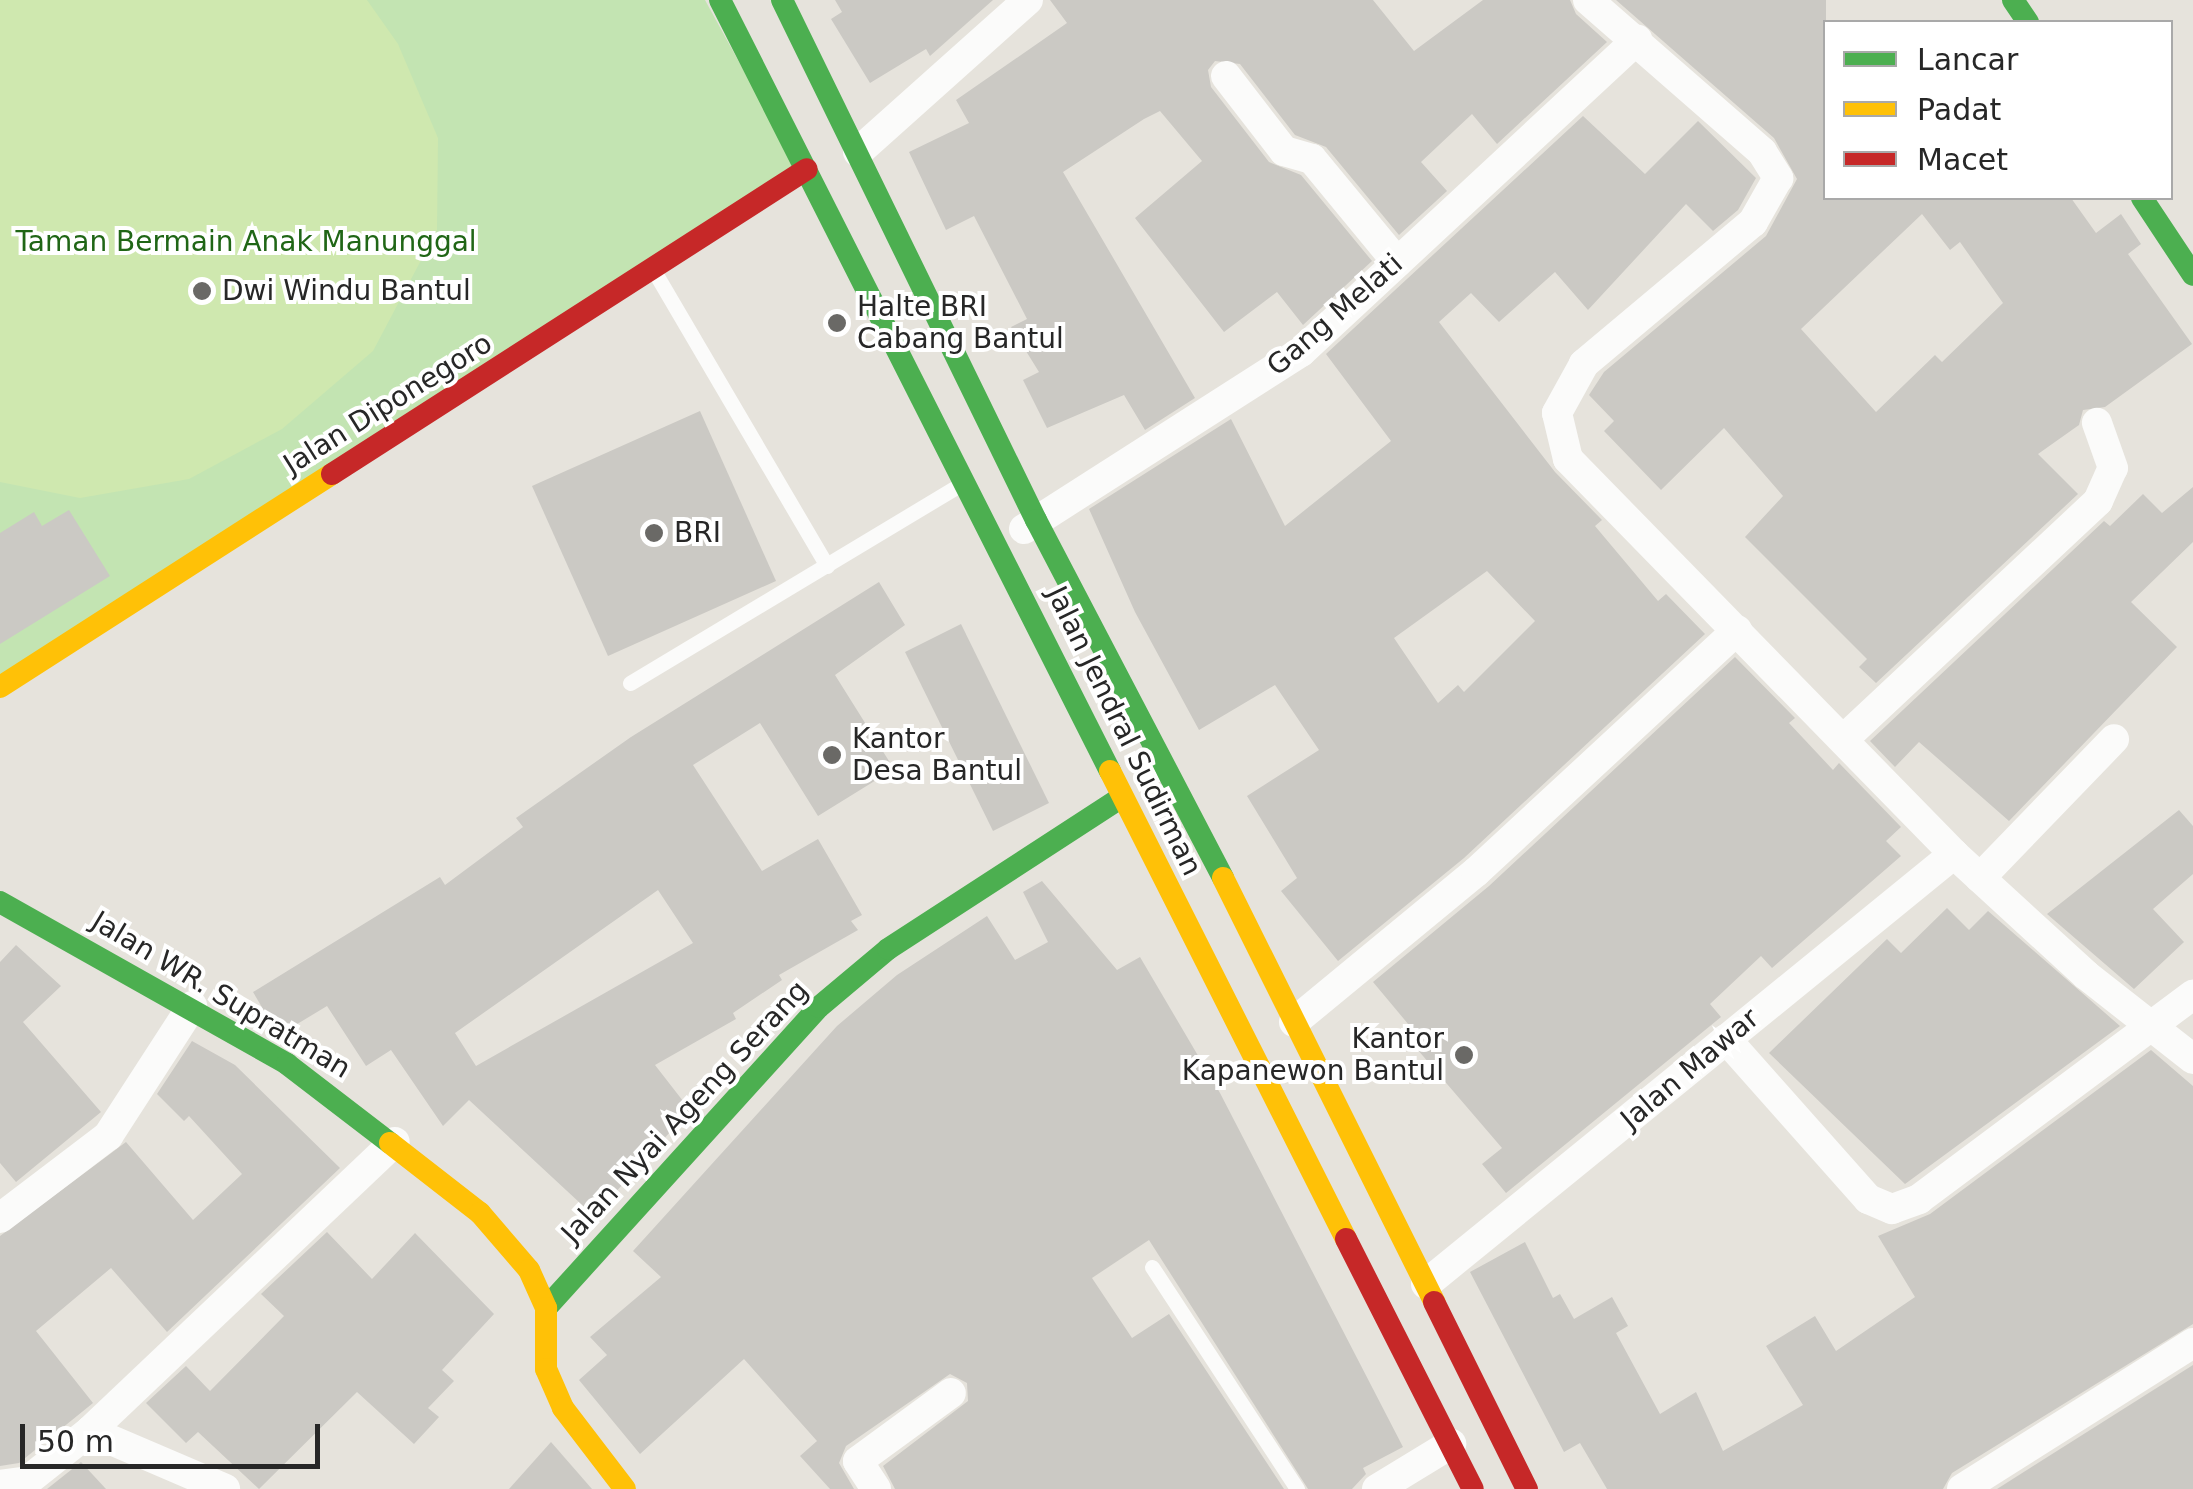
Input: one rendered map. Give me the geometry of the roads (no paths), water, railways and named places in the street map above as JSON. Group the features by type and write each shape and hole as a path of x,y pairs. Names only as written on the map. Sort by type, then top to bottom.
{"main road":[{"name":"Jalan Jendral Sudirman","path":"720,0 1002,548 1122,797 1473,1489"},
{"name":"Jalan Jendral Sudirman","path":"782,0 1036,520 1426,1284 1519,1486"},
{"name":"Jalan Diponegoro","path":"0,687 807,170"},
{"path":"2143,200 2193,276"},
{"name":"Jalan Nyai Ageng Serang","path":"546,1308 819,1007 888,949 1122,797"},
{"name":"Jalan WR. Supratman","path":"0,902 192,1006 395,1142 514,1250 546,1308 546,1369 563,1408 625,1489"}],"street":[{"path":"858,152 1028,0"},
{"path":"1588,0 1762,152 1778,184 1753,222 1584,364 1557,413 1561,444 1568,459 1846,738 1954,854 2086,976 2193,1059"},
{"name":"Gang Melati","path":"1002,548 1036,520 1301,352 1638,40"},
{"path":"1226,76 1284,151 1312,159 1397,262"},
{"path":"1846,738 2098,501 2113,468 2097,423"},
{"path":"1294,1022 1476,872 1737,630"},
{"path":"1980,878 2114,739"},
{"name":"Jalan Mawar","path":"1426,1284 1954,854"},
{"path":"1726,1039 1868,1199 1892,1209 1919,1198 1992,1146 2149,1022 2193,995"},
{"path":"0,1218 108,1136 192,1006"},
{"path":"0,1486 27,1481 90,1430 395,1142"},
{"path":"1962,1489 2193,1343"},
{"path":"876,1489 858,1461 951,1393"},
{"path":"90,1430 225,1489"},
{"path":"1377,1489 1451,1444"}],"lane":[{"path":"654,271 827,566"},
{"path":"630,683 968,481"},
{"path":"1152,1267 1298,1489"}],"place":[{"name":"Dwi Windu Bantul","path":"202,291"},
{"name":"Halte BRI Cabang Bantul","path":"837,323"},
{"name":"BRI","path":"654,533"},
{"name":"Kantor Desa Bantul","path":"832,755"},
{"name":"Kantor Kapanewon Bantul","path":"1464,1055"}],"park label":[{"name":"Taman Bermain Anak Manunggal","path":"246,242"}]}
